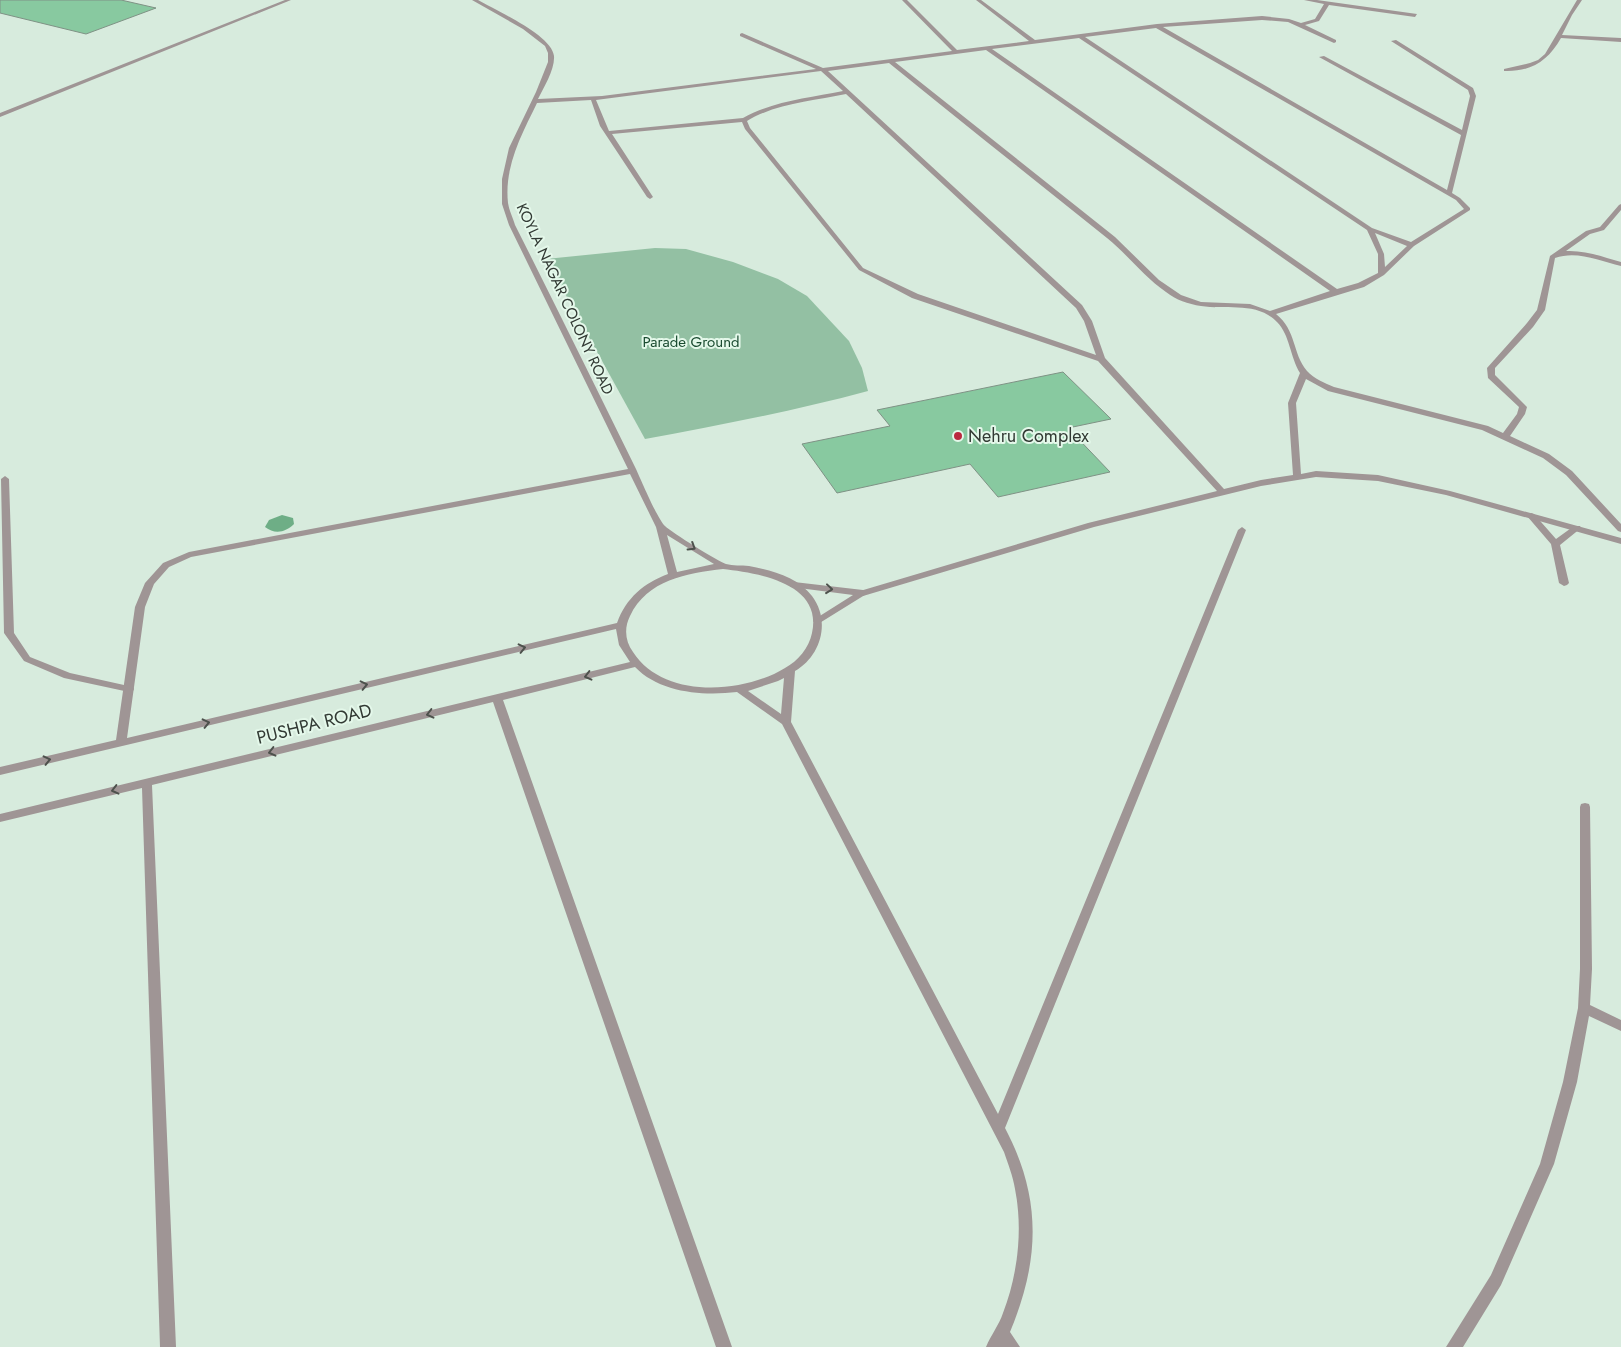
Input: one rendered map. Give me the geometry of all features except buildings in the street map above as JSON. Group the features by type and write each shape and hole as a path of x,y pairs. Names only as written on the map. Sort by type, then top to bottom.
{"street":[{"path":"0,115 289,0"},
{"name":"KOYLA NAGAR COLONY ROAD","path":"474,0 525,28 547,45 551,53 551,62 535,101 512,148 504,179 505,204 517,234 660,527 673,575"},
{"path":"904,0 956,52"},
{"path":"978,0 1034,42"},
{"path":"1306,0 1415,16"},
{"path":"1506,70 1539,61 1559,36 1572,10 1580,0"},
{"path":"1301,25 1317,20 1327,3"},
{"path":"535,101 593,99 1157,26 1262,18 1289,21 1334,41"},
{"path":"1157,26 1458,199 1468,209 1412,245 1382,274 1361,285 1270,313"},
{"path":"742,35 824,70 1079,307 1088,322 1101,359 1223,492"},
{"path":"1080,36 1370,229 1412,245"},
{"path":"1559,36 1621,40"},
{"path":"1394,41 1470,89 1473,96 1449,194"},
{"path":"987,48 1336,292"},
{"path":"1322,57 1464,134"},
{"path":"890,61 966,124 1122,247 1163,287 1180,298 1194,303 1209,305 1248,306 1263,309 1270,313 1276,317 1288,332 1304,373 1316,383 1390,405 1485,428 1546,456 1569,473 1621,529"},
{"path":"608,133 744,120 753,113 771,108 848,92"},
{"path":"593,99 598,117 650,197"},
{"path":"744,120 747,128 861,269 914,296 1101,359"},
{"path":"1505,437 1521,414 1522,407 1518,400 1491,376 1490,368 1541,310 1552,257 1588,232 1602,229 1621,206"},
{"path":"1370,229 1381,254 1382,274"},
{"path":"1552,257 1560,253 1575,253 1621,264"},
{"path":"1297,477 1292,403 1304,373"},
{"path":"121,743 140,608 150,582 166,565 189,555 633,471"},
{"path":"818,620 863,593 1091,525 1223,492 1316,474 1378,478 1447,493 1578,528 1621,542"},
{"path":"5,479 9,634 26,659 68,676 128,689"},
{"path":"1531,516 1555,544 1564,583"},
{"path":"660,527 723,566"},
{"path":"1555,544 1578,528"},
{"path":"998,1129 1242,530"},
{"path":"794,585 810,602 818,620 817,638 807,656 790,671 766,682 739,690 709,691 680,687 655,678 636,664 623,645 621,625 630,605 648,588 673,575 698,569 723,566 749,569 765,573 794,585 863,593"},
{"name":"PUSHPA ROAD","path":"0,771 621,625"},
{"name":"PUSHPA ROAD","path":"0,818 636,664"},
{"path":"786,722 790,671"},
{"path":"739,690 786,722 1010,1151 1022,1188 1025,1230 1019,1288 1003,1343"},
{"path":"497,698 724,1347"},
{"path":"147,782 168,1347"},
{"path":"1454,1347 1496,1280 1547,1164 1570,1082 1584,1008 1586,969 1585,806"},
{"path":"1584,1008 1621,1026"}],"green space":[{"name":"Parade Ground","path":"655,248 686,249 733,262 778,279 807,296 849,341 862,368 868,391 785,411 645,439 546,259"}],"shaded area":[{"path":"282,515 293,518 294,524 280,532 265,527 269,520"}],"place":[{"name":"Nehru Complex","path":"958,436"}]}
